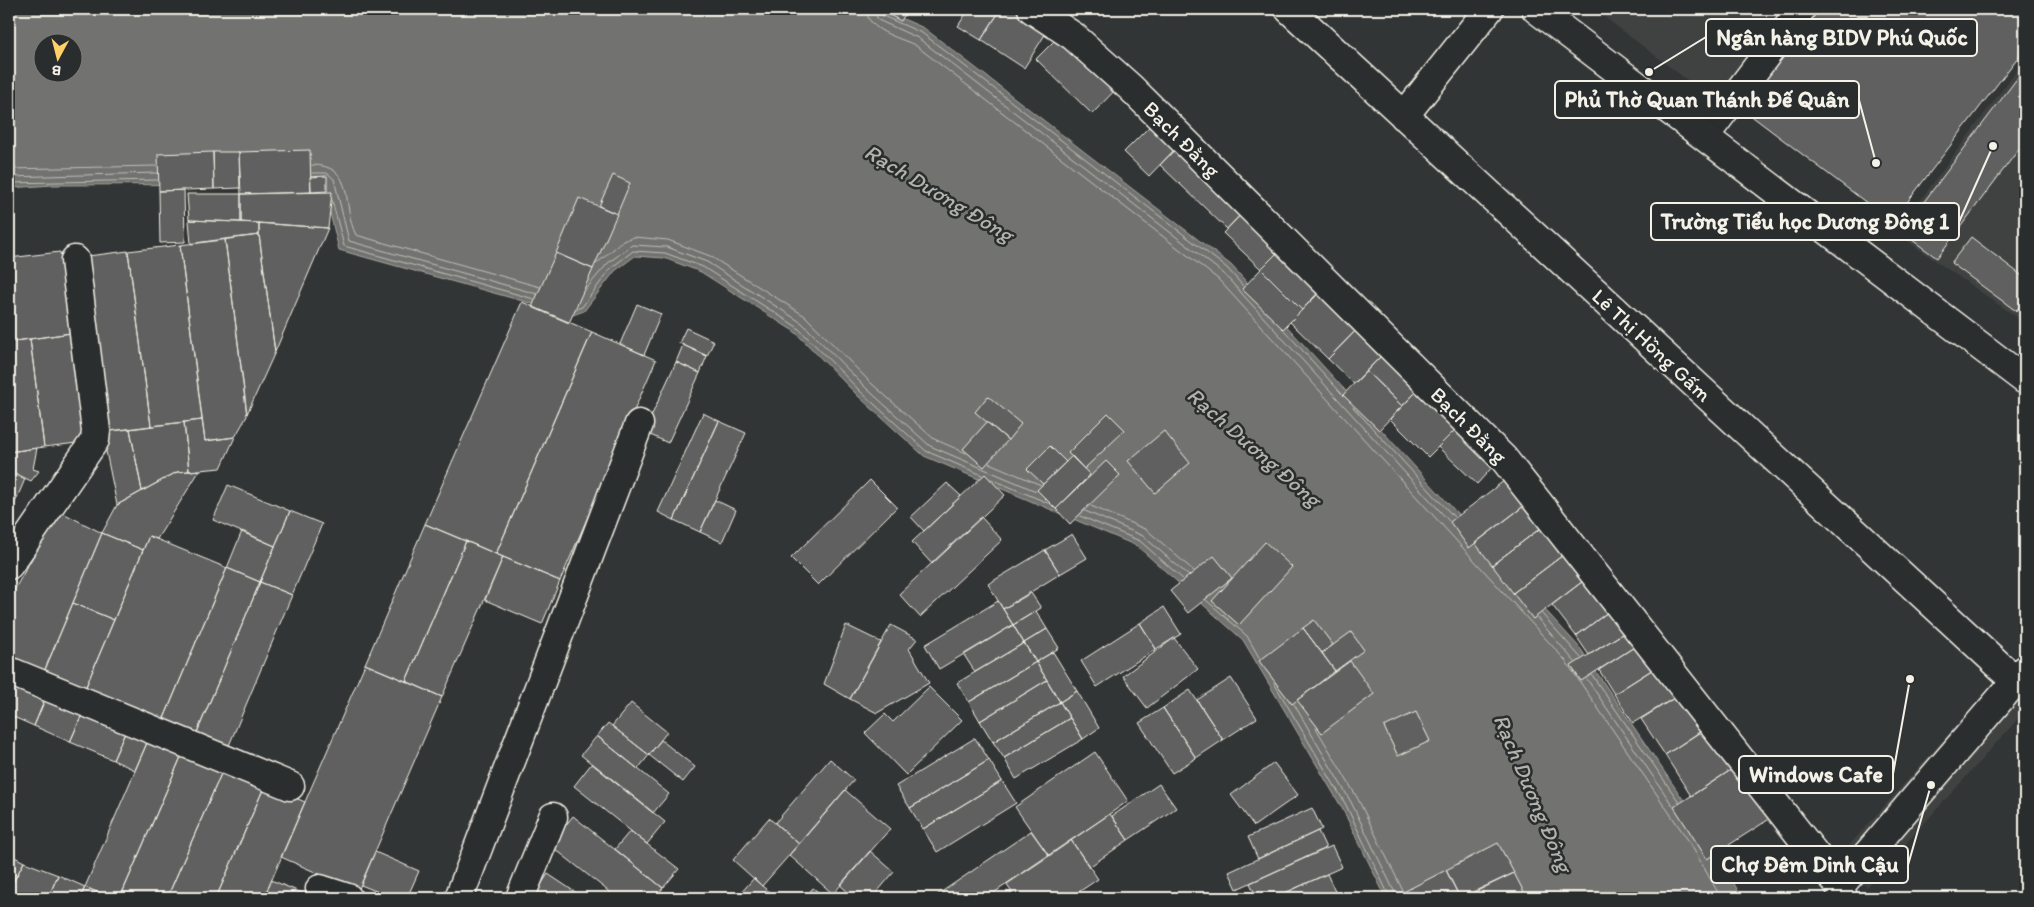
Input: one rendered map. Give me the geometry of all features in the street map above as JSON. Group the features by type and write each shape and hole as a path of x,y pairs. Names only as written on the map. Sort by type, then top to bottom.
{"street":[{"name":"Bạch Đằng","path":"1032,9 1073,36 1131,88 1504,459 1842,892"},
{"name":"Lê Thị Hồng Gấm","path":"1289,9 1404,116 2020,675"},
{"path":"1404,116 1489,9"},
{"path":"1536,9 2025,380"},
{"path":"1704,136 1801,9"},
{"path":"9,566 95,440 96,430 75,260"},
{"path":"459,898 639,424"},
{"path":"9,671 290,786"},
{"path":"1842,892 2020,675"},
{"path":"520,898 553,817"},
{"path":"320,889 348,898"}],"shaded area":[{"path":"1594,9 1795,9 1720,105"},
{"path":"2025,59 2025,323 1896,233"},
{"path":"2025,649 2025,711 1867,887 1836,860"}],"water":[{"name":"Rạch Dương Đông","path":"9,9 880,9 924,28 1231,265 1580,648 1706,833 1742,898 1386,898 1342,808 1243,640 1137,546 924,456 858,396 795,332 701,272 664,258 635,256 615,271 584,311 573,315 339,250 323,184 53,185 9,188"}],"building":[{"path":"878,9 908,9 901,21"},
{"path":"969,9 1001,9 981,40 958,26"},
{"path":"1001,9 1026,9 1051,25 1024,68 981,40"},
{"path":"1810,9 2025,9 2025,48 1892,222 1737,105"},
{"path":"1063,32 1119,86 1092,114 1036,59"},
{"path":"2025,68 2025,141 1937,258 1901,232"},
{"path":"1158,118 1182,142 1149,176 1124,152"},
{"path":"1182,142 1245,210 1227,229 1160,165"},
{"path":"310,150 311,192 241,194 239,152"},
{"path":"213,152 214,189 159,191 158,154"},
{"path":"213,152 239,152 240,188 214,189"},
{"path":"613,175 630,183 617,214 599,206"},
{"path":"327,176 327,191 311,192 310,177"},
{"path":"184,190 185,242 160,243 159,191"},
{"path":"332,192 328,228 241,222 241,194"},
{"path":"187,194 241,194 241,222 189,220"},
{"path":"579,198 617,214 593,269 556,253"},
{"path":"1245,210 1284,246 1261,269 1223,233"},
{"path":"189,220 259,223 259,235 191,244"},
{"path":"259,223 328,228 275,352 259,235"},
{"path":"259,235 275,352 247,414 225,239"},
{"path":"1971,237 2025,278 2025,300 2016,311 1951,263"},
{"path":"225,239 247,416 235,437 205,441 180,245"},
{"path":"180,245 202,420 151,426 128,251"},
{"path":"1284,246 1324,286 1302,310 1261,269"},
{"path":"128,251 151,426 102,432 80,257"},
{"path":"60,252 71,333 9,342 9,258"},
{"path":"556,253 593,269 569,323 532,307"},
{"path":"1261,269 1302,310 1283,329 1242,289"},
{"path":"1322,290 1360,326 1328,359 1290,322"},
{"path":"522,302 592,332 496,554 425,524"},
{"path":"637,304 661,314 644,355 620,344"},
{"path":"1360,326 1386,351 1354,384 1328,359"},
{"path":"686,328 714,341 707,356 679,343"},
{"path":"592,332 656,360 560,581 496,554"},
{"path":"71,333 93,441 44,447 30,339"},
{"path":"30,339 44,447 9,452 9,342"},
{"path":"683,345 707,356 700,373 676,362"},
{"path":"1386,351 1422,386 1402,406 1366,371"},
{"path":"676,362 700,373 668,443 644,432"},
{"path":"1366,371 1402,406 1379,430 1343,395"},
{"path":"1422,386 1457,428 1428,457 1390,419"},
{"path":"988,396 1021,424 1008,440 975,412"},
{"path":"703,413 719,421 674,520 658,512"},
{"path":"1108,413 1125,430 1084,469 1068,453"},
{"path":"202,420 205,441 235,437 221,468 189,471 184,422"},
{"path":"719,421 746,433 700,532 674,520"},
{"path":"184,422 189,471 177,472 142,491 130,429"},
{"path":"987,422 1008,440 984,467 963,449"},
{"path":"1457,428 1495,464 1477,484 1438,447"},
{"path":"130,429 142,491 117,505 102,432"},
{"path":"1164,431 1190,463 1155,493 1128,461"},
{"path":"1050,446 1066,462 1043,484 1027,469"},
{"path":"37,448 33,469 39,471 31,481 9,470 9,452"},
{"path":"1072,456 1090,475 1056,509 1037,490"},
{"path":"1106,461 1120,475 1070,524 1056,509"},
{"path":"200,470 157,539 149,536 143,550 102,533 117,505 177,472"},
{"path":"9,472 25,479 9,517"},
{"path":"985,474 1005,495 932,564 912,542"},
{"path":"1509,477 1529,502 1469,548 1450,522"},
{"path":"870,480 897,507 818,585 791,558"},
{"path":"947,483 961,496 924,531 911,517"},
{"path":"228,485 290,511 275,546 213,520"},
{"path":"715,500 736,510 722,542 700,532"},
{"path":"1529,502 1546,524 1492,565 1475,543"},
{"path":"59,511 102,533 41,679 9,662 9,599"},
{"path":"290,511 322,524 292,595 260,582"},
{"path":"981,517 1002,540 920,617 899,594"},
{"path":"425,524 466,541 406,681 365,664"},
{"path":"1546,524 1567,552 1513,593 1492,565"},
{"path":"242,531 275,546 260,582 227,568"},
{"path":"102,533 143,550 114,620 73,603"},
{"path":"1072,534 1087,558 1060,574 1045,550"},
{"path":"149,536 227,568 160,728 82,696"},
{"path":"466,541 503,557 442,697 406,681"},
{"path":"1265,542 1292,567 1239,625 1212,601"},
{"path":"1045,550 1060,574 1003,609 988,584"},
{"path":"1567,552 1587,578 1533,619 1513,593"},
{"path":"1214,556 1232,578 1188,613 1170,591"},
{"path":"503,557 560,581 542,624 485,600"},
{"path":"227,568 260,582 193,742 160,728"},
{"path":"1587,578 1612,609 1576,636 1552,605"},
{"path":"260,582 292,595 225,755 193,742"},
{"path":"1031,593 1041,608 1013,625 1003,609"},
{"path":"998,601 1013,625 939,669 925,645"},
{"path":"73,603 114,620 82,696 41,679"},
{"path":"1616,606 1633,627 1589,655 1576,636"},
{"path":"1164,607 1181,634 1156,649 1140,623"},
{"path":"1036,611 1047,629 1024,643 1013,625"},
{"path":"1314,620 1333,645 1322,653 1303,628"},
{"path":"1140,623 1156,649 1097,687 1081,661"},
{"path":"846,625 881,642 850,699 824,684"},
{"path":"891,625 917,639 909,649 929,683 877,713 850,699"},
{"path":"1013,625 1024,643 975,672 964,655"},
{"path":"1633,627 1642,642 1581,681 1571,666"},
{"path":"1303,628 1335,671 1292,704 1259,661"},
{"path":"1047,629 1059,648 1036,662 1024,643"},
{"path":"1351,632 1364,650 1335,671 1322,653"},
{"path":"1174,638 1198,669 1147,708 1123,676"},
{"path":"1642,642 1658,666 1614,694 1599,670"},
{"path":"1024,643 1036,662 969,702 957,683"},
{"path":"1053,652 1077,691 1060,702 1036,662"},
{"path":"1350,661 1374,694 1322,733 1297,700"},
{"path":"1036,662 1047,680 980,721 969,702"},
{"path":"365,664 442,697 358,891 281,857"},
{"path":"1658,666 1682,693 1633,723 1614,694"},
{"path":"9,675 48,692 34,726 9,715"},
{"path":"1231,678 1257,718 1223,740 1197,700"},
{"path":"1047,680 1060,702 993,742 980,721"},
{"path":"929,687 962,720 906,775 865,733 885,714 893,722"},
{"path":"1190,690 1223,740 1196,758 1163,708"},
{"path":"1077,691 1099,728 1083,739 1060,702"},
{"path":"48,692 85,708 70,742 34,726"},
{"path":"1684,692 1707,727 1665,755 1641,719"},
{"path":"1060,702 1070,718 1004,758 993,742"},
{"path":"631,703 667,732 649,755 612,726"},
{"path":"85,708 128,726 113,760 70,742"},
{"path":"1163,708 1196,758 1172,773 1139,723"},
{"path":"1416,712 1430,741 1398,756 1384,727"},
{"path":"1070,718 1083,739 1016,779 1004,758"},
{"path":"608,723 649,755 638,769 597,736"},
{"path":"1711,725 1737,766 1691,796 1665,755"},
{"path":"128,726 150,736 135,770 113,760"},
{"path":"150,736 184,750 120,898 111,898 85,887"},
{"path":"597,736 669,794 653,813 581,755"},
{"path":"975,738 989,760 910,808 896,786"},
{"path":"661,740 695,767 683,782 649,755"},
{"path":"184,750 224,767 167,898 120,898"},
{"path":"1095,752 1128,801 1049,856 1015,807"},
{"path":"830,759 854,780 799,844 775,823"},
{"path":"989,760 1002,781 923,829 910,808"},
{"path":"592,763 665,822 647,844 574,786"},
{"path":"1274,763 1298,795 1254,826 1231,795"},
{"path":"1737,766 1771,818 1707,859 1674,807"},
{"path":"224,767 265,785 216,898 167,898"},
{"path":"1002,781 1016,803 937,852 923,829"},
{"path":"1159,784 1176,808 1128,840 1112,816"},
{"path":"265,785 305,802 264,898 216,898"},
{"path":"845,790 890,829 833,894 789,855"},
{"path":"1312,808 1322,829 1258,859 1248,837"},
{"path":"1110,814 1128,840 1089,867 1071,840"},
{"path":"573,816 663,888 655,898 617,898 550,845"},
{"path":"769,818 799,844 762,886 733,860"},
{"path":"630,831 679,869 663,888 615,849"},
{"path":"1031,831 1049,856 986,898 939,898 937,895"},
{"path":"1318,831 1326,848 1237,889 1229,872"},
{"path":"1071,840 1098,879 1070,898 1016,898 1006,884"},
{"path":"1498,843 1514,873 1460,898 1446,870"},
{"path":"1332,846 1342,867 1274,898 1257,898 1250,883"},
{"path":"870,851 894,872 872,898 855,898 840,885"},
{"path":"375,852 419,871 407,898 393,898 361,885"},
{"path":"9,854 24,862 9,890"},
{"path":"24,862 58,875 48,898 9,898 9,890"},
{"path":"1446,870 1460,898 1392,898"},
{"path":"1514,873 1527,898 1463,898"},
{"path":"548,874 584,898 539,898 534,895"},
{"path":"1327,874 1338,898 1274,898"},
{"path":"58,875 85,887 80,898 48,898"},
{"path":"754,878 777,898 745,898 740,894"},
{"path":"271,880 314,898 264,898"},
{"path":"85,887 111,898 80,898"},
{"path":"813,888 826,898 804,898"}],"place":[{"name":"Ngân hàng BIDV Phú Quốc","path":"1649,72"},
{"name":"Trường Tiểu học Dương Đông 1","path":"1993,146"},
{"name":"Phủ Thờ Quan Thánh Đế Quân","path":"1876,163"},
{"name":"Windows Cafe","path":"1910,679"},
{"name":"Chợ Đêm Dinh Cậu","path":"1931,785"}]}
